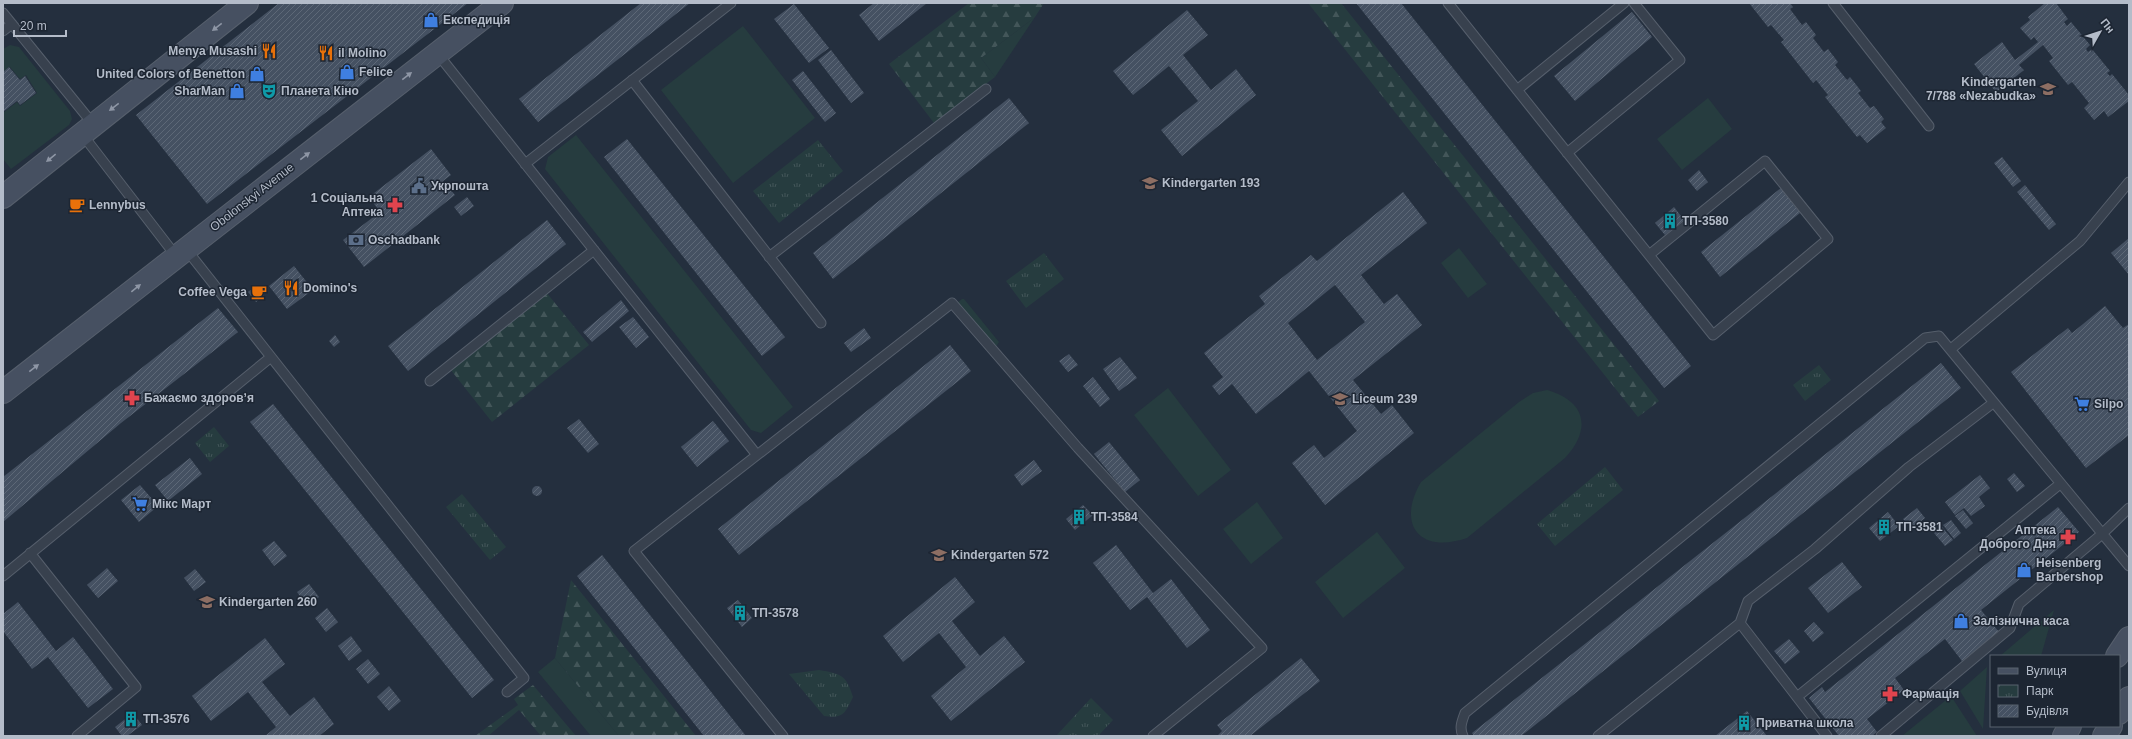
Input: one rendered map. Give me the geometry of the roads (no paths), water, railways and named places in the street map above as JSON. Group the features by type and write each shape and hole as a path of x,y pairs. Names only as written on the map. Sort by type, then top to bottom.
{"main road":[{"path":"3,197 247,3"},
{"name":"Obolonskyi Avenue","path":"3,392 502,3"},
{"path":"2118,655 2129,638"},
{"path":"2120,712 2129,698"},
{"path":"2064,736 2069,727"},
{"path":"2104,736 2110,727"}],"lane":[{"path":"525,164 731,3"},
{"path":"1448,3 1567,153 1713,335 1828,239 1765,161 1649,255"},
{"path":"1517,90 1624,3"},
{"path":"1567,153 1680,60 1634,3"},
{"path":"1833,3 1929,126"},
{"path":"3,13 87,129 181,252 271,357 524,678 507,692"},
{"path":"3,31 12,24"},
{"path":"437,53 757,455"},
{"path":"632,80 821,324"},
{"path":"769,257 986,89"},
{"path":"1951,349 2080,241 2129,182"},
{"path":"430,381 594,250"},
{"path":"783,736 634,551 952,304 1084,454 1262,648 1153,736"},
{"path":"1463,736 1461,732 1461,722 1464,713 1925,338 1939,336 1951,349 1993,403 2129,566"},
{"path":"3,576 271,357"},
{"path":"1598,736 1740,623 1748,601 1816,549 1909,467 1993,403"},
{"path":"1797,697 2060,484"},
{"path":"1881,736 2010,628 2019,604 2102,534 2129,508"},
{"path":"30,553 136,688 77,736"},
{"path":"1740,623 1827,736"}],"place":[{"name":"Експедиція","path":"431,20"},
{"name":"Menya Musashi","path":"269,51"},
{"name":"il Molino","path":"326,53"},
{"name":"Felice","path":"347,72"},
{"name":"United Colors of Benetton","path":"257,74"},
{"name":"Kindergarten 7/788 «Nezabudka»","path":"2048,89"},
{"name":"SharMan","path":"237,91"},
{"name":"Планета Кіно","path":"269,91"},
{"name":"Kindergarten 193","path":"1150,183"},
{"name":"Укрпошта","path":"419,186"},
{"name":"Lennybus","path":"77,205"},
{"name":"1 Соціальна Аптека","path":"395,205"},
{"name":"ТП-3580","path":"1670,221"},
{"name":"Oschadbank","path":"356,240"},
{"name":"Domino's","path":"291,288"},
{"name":"Coffee Vega","path":"259,292"},
{"name":"Бажаємо здоровʼя","path":"132,398"},
{"name":"Liceum 239","path":"1340,399"},
{"name":"Silpo","path":"2082,404"},
{"name":"Мікс Март","path":"140,504"},
{"name":"ТП-3584","path":"1079,517"},
{"name":"ТП-3581","path":"1884,527"},
{"name":"Аптека Доброго Дня","path":"2068,537"},
{"name":"Kindergarten 572","path":"939,555"},
{"name":"Heisenberg Barbershop","path":"2024,570"},
{"name":"Kindergarten 260","path":"207,602"},
{"name":"ТП-3578","path":"740,613"},
{"name":"Залізнична каса","path":"1961,621"},
{"name":"Фармація","path":"1890,694"},
{"name":"ТП-3576","path":"131,719"},
{"name":"Приватна школа","path":"1744,723"}]}
